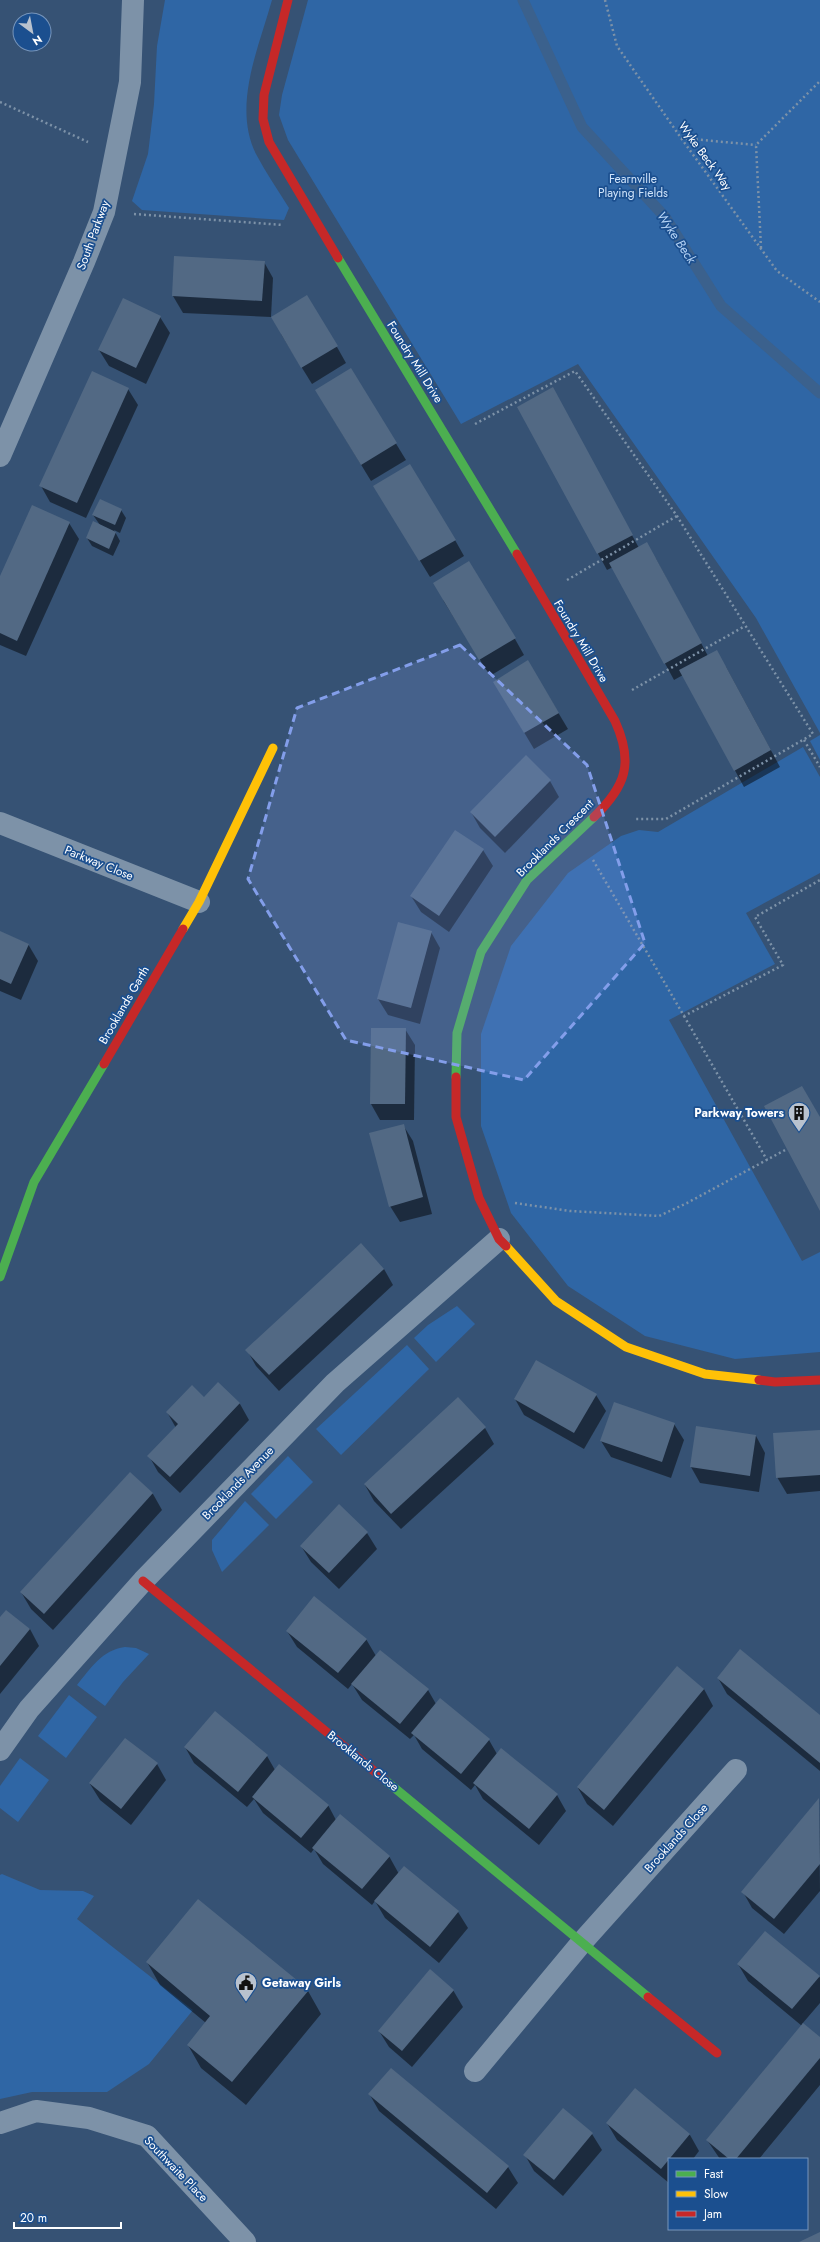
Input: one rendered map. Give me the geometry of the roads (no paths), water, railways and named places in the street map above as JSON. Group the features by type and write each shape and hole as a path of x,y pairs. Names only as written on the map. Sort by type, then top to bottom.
{"street":[{"name":"South Parkway","path":"0,456 84,262 104,212 130,82 134,0"},
{"name":"Foundry Mill Drive","path":"288,0 264,95 263,119 269,142 319,228 448,438 614,721"},
{"name":"Brooklands Crescent","path":"614,721 624,741 626,763 620,784 608,802 527,880 481,952 457,1032 456,1117 479,1198 499,1239 556,1301 626,1347 706,1374 775,1382 820,1380"},
{"name":"Brooklands Garth","path":"0,1277 34,1182 199,902 273,748"},
{"name":"Parkway Close","path":"0,823 199,902"},
{"name":"Brooklands Avenue","path":"0,1750 29,1709 143,1581 335,1383 499,1239"},
{"name":"Brooklands Close","path":"143,1581 583,1941 717,2053"},
{"name":"Brooklands Close","path":"475,2071 583,1941 736,1770"},
{"name":"Southwaite Place","path":"0,2123 36,2111 90,2118 147,2136 245,2242"}],"waterway":[{"name":"Wyke Beck","path":"523,0 582,127 665,217 721,306 820,393"}],"place":[{"name":"Parkway Towers","path":"799,1132"},
{"name":"Getaway Girls","path":"246,2002"}],"park label":[{"name":"Fearnville Playing Fields","path":"633,186"}]}
